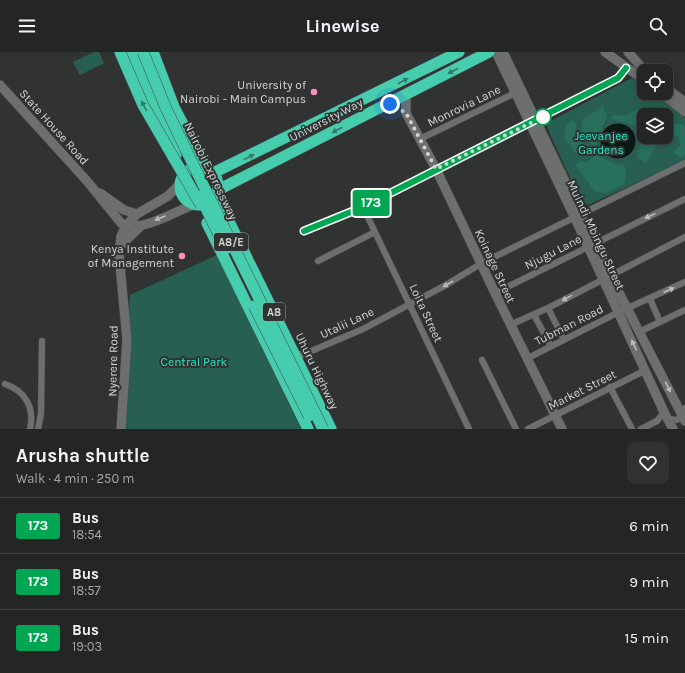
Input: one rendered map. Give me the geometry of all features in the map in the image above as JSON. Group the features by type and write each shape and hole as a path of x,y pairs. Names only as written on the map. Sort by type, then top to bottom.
{"highway":[{"path":"120,52 147,112 213,225"},
{"name":"A8","path":"132,52 180,164 181,195 196,205 308,429"},
{"name":"Nairobi Expressway","path":"136,52 213,225 315,429"},
{"name":"Nairobi Expressway","path":"144,52 162,99 189,156 323,429"},
{"name":"A8","path":"153,52 174,107 218,184 217,193"},
{"name":"University Way","path":"210,171 459,52"},
{"name":"University Way","path":"217,193 489,52"},
{"path":"180,182 189,169 196,167 210,171"},
{"path":"196,205 209,203 217,193"},
{"name":"Uhuru Highway","path":"217,193 332,429"}],"street":[{"name":"Muindi Mbingu Street","path":"496,52 514,90 532,121"},
{"name":"Muindi Mbingu Street","path":"503,52 532,121 623,310 646,370 666,415 674,429"},
{"path":"605,52 616,56 626,68 637,75"},
{"path":"628,52 639,64"},
{"path":"304,231 363,207 618,78 626,68"},
{"name":"State House Road","path":"0,85 90,185 115,218 126,226"},
{"name":"Monrovia Lane","path":"420,139 511,95 514,90"},
{"path":"673,93 685,102"},
{"name":"Koinage Street","path":"406,94 406,113 436,169 510,325 528,358 562,429"},
{"path":"670,100 685,112"},
{"path":"388,104 395,106 406,113"},
{"name":"Utalii Lane","path":"294,352 302,355 348,336 446,285 482,264 685,163"},
{"path":"126,226 137,214 158,202 180,182"},
{"name":"State House Road","path":"90,185 124,210 137,214"},
{"name":"Njugu Lane","path":"495,293 685,199"},
{"path":"126,226 141,226 196,205"},
{"name":"Loita Street","path":"363,207 469,429"},
{"path":"115,218 121,236"},
{"name":"Nyerere Road","path":"121,429 127,340 119,254 121,236 126,226"},
{"path":"120,246 141,226"},
{"path":"318,261 375,232"},
{"path":"510,325 548,308 685,237"},
{"name":"Tubman Road","path":"528,358 623,310 685,282"},
{"path":"650,298 660,322"},
{"path":"548,308 564,340"},
{"name":"Muindi Mbingu Street","path":"623,310 639,332 681,407 685,421"},
{"path":"639,332 685,310"},
{"path":"534,315 551,346"},
{"path":"38,429 41,414 42,341"},
{"path":"482,360 516,429"},
{"name":"Market Street","path":"528,429 646,370"},
{"path":"5,384 18,390 26,397 31,418 30,429"},
{"path":"610,388 632,429"},
{"path":"641,429 666,415 668,402 681,407 679,419 675,420 666,415"}],"green space":[{"path":"94,52 99,52 104,63 80,75 73,62"},
{"name":"Jeevanjee Gardens","path":"632,78 637,82 637,100 661,100 672,108 637,108 637,144 673,144 673,109 685,118 685,160 588,205 580,199 549,132 547,123"},
{"path":"603,106 607,117 600,132 596,146 583,139 582,120"},
{"path":"637,110 637,129 636,126 609,118 614,115 626,116"},
{"path":"572,120 576,123 576,129 585,147 582,152 573,152 572,147 566,142 565,130 567,125"},
{"path":"679,123 685,127 685,155 681,158 673,152 681,145 678,137 673,135 673,125"},
{"path":"640,144 657,144 646,164 637,157"},
{"path":"595,155 617,165 624,164 626,174 624,184 606,193 594,191 576,164 582,161 587,163"},
{"name":"Central Park","path":"217,255 301,429 123,429 130,295"}],"shaded area":[{"path":"622,123 631,128 635,134 635,148 631,154 622,159 614,159 605,154 601,148 600,137 605,128 611,124"}],"bus line":[{"name":"173","path":"304,231 363,207 431,173 436,169 543,117 618,78 626,68"}],"place":[{"name":"University of Nairobi - Main Campus","path":"314,92"},
{"name":"Kenya Institute of Management","path":"182,256"}],"route":[{"path":"390,104 406,113 436,169 543,117"}]}
